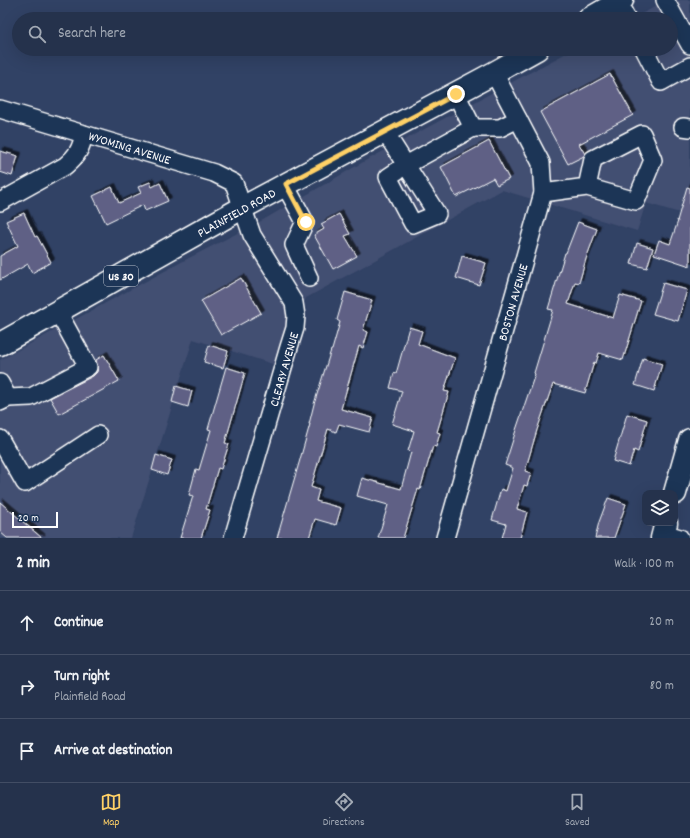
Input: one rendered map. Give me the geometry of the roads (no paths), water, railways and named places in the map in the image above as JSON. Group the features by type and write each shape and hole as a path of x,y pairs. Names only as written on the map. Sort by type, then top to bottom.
{"main road":[{"path":"608,12 622,7"},
{"name":"PLAINFIELD ROAD","path":"0,344 242,208 494,74 525,56"},
{"path":"676,490 690,440"}],"street":[{"path":"665,0 672,12"},
{"path":"678,24 690,46"},
{"path":"648,56 661,82 690,66"},
{"name":"BOSTON AVENUE","path":"445,538 543,193 541,163 494,74"},
{"path":"456,94 473,128"},
{"name":"WYOMING AVENUE","path":"0,109 214,172 234,183 242,208"},
{"path":"385,132 406,165 473,128 500,128 518,119"},
{"path":"0,202 65,166 75,158 82,146 84,134"},
{"path":"286,184 306,222 294,245 309,278"},
{"path":"543,193 587,187"},
{"name":"CLEARY AVENUE","path":"233,538 295,328 296,316 294,303 252,235 242,208"},
{"path":"0,383 4,400 31,397 88,367 58,312"},
{"path":"0,439 25,483 98,434"}]}
